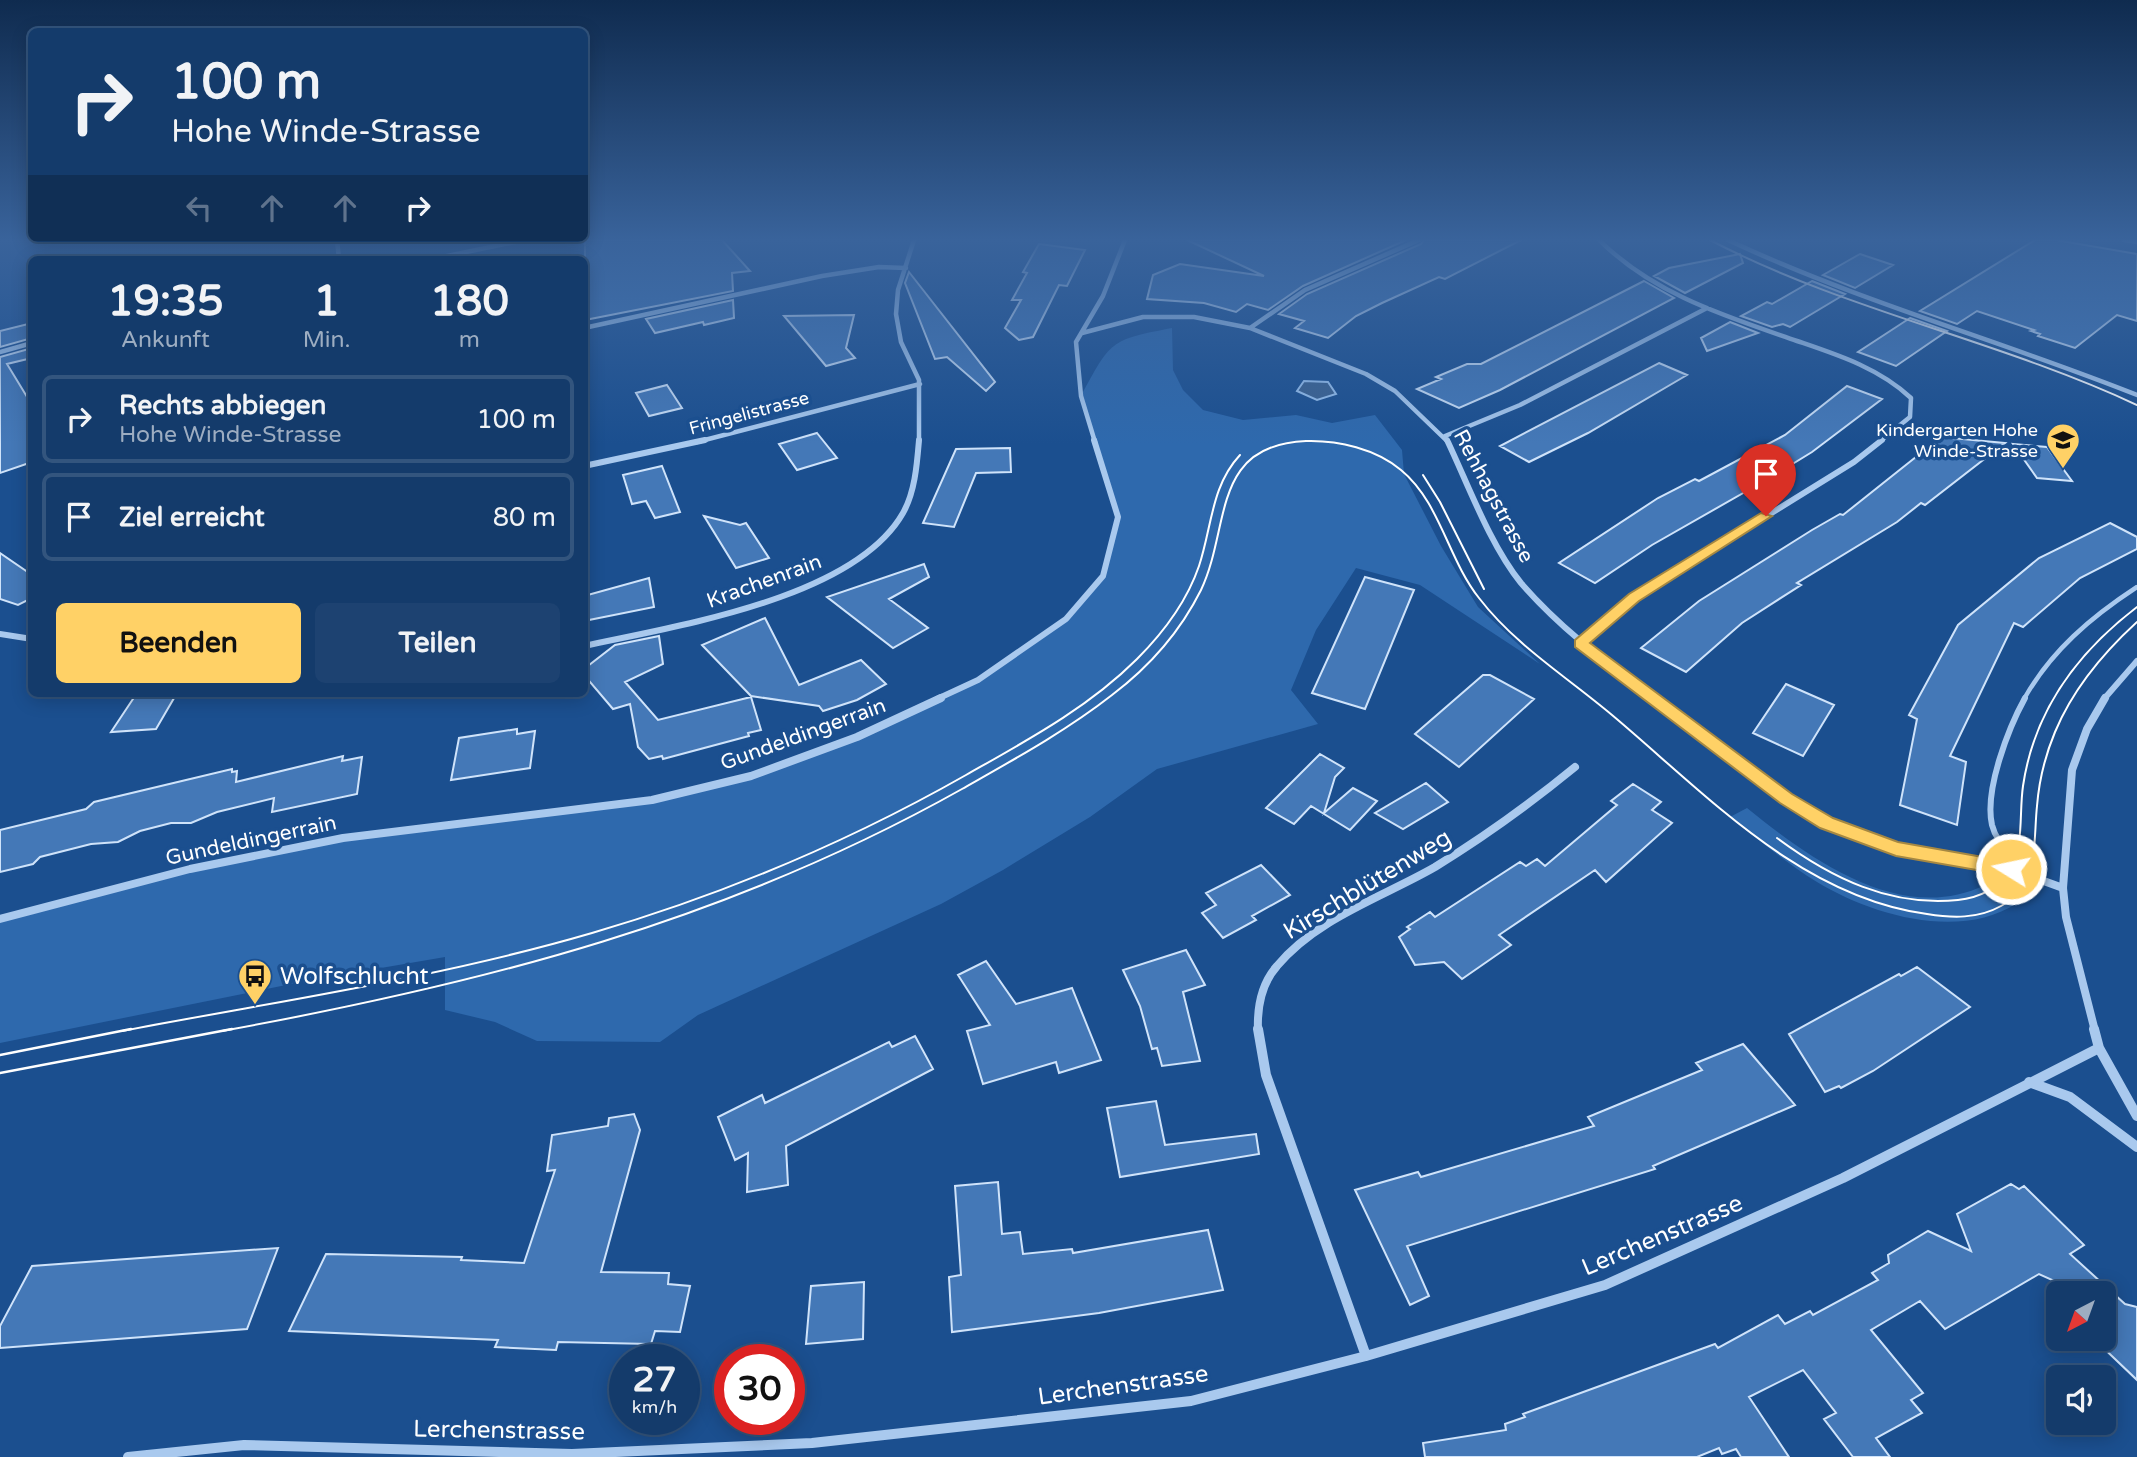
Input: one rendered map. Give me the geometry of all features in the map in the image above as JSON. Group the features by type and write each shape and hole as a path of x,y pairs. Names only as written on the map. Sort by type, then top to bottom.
{"street":[{"path":"588,327 675,308"},
{"name":"Krachenrain","path":"588,645 710,618 803,588 854,562 888,535 909,501 916,457 920,384 901,341 894,308"},
{"name":"Gundeldingerrain","path":"0,919 190,869 343,838 652,800 751,776 857,737 978,680 1066,619 1103,576 1118,517 1081,397 1076,342 1096,308"},
{"path":"1250,328 1278,308"},
{"path":"1445,436 1520,405 1707,308 1869,366 1895,380 1911,398 1910,417 1854,462 1634,597 1580,643"},
{"path":"1900,308 2050,360 2137,395"},
{"name":"Rehhagstrasse","path":"1082,333 1143,317 1195,317 1250,328 1299,345 1366,374 1395,391 1445,436 1496,541 1520,581 1580,643 1786,799 1826,823 1896,849 1999,866 2063,888"},
{"path":"0,352 28,344"},
{"name":"Fringelistrasse","path":"588,465 709,439 920,384"},
{"path":"0,634 28,638"},
{"path":"2137,661 2109,691 2087,729 2072,770 2063,888 2066,917 2099,1048 2137,1116"},
{"name":"Kirschblütenweg","path":"1366,1356 1266,1074 1256,1032 1264,986 1283,957 1308,937 1435,867 1538,798 1575,767"},
{"name":"Lerchenstrasse","path":"128,1457 244,1445 572,1454 812,1443 1191,1401 1366,1356 1605,1285 1843,1178 2099,1048"},
{"path":"2029,1082 2070,1097 2137,1147"}],"lane":[{"path":"1999,866 2003,844 1992,825 1996,780 2006,739 2021,704 2059,649 2113,600 2137,587"}],"shaded area":[{"path":"1172,328 1173,370 1183,390 1203,410 1243,420 1296,415 1332,423 1375,415 1402,450 1404,474 1441,546 1478,607 1540,664 1420,585 1356,568 1316,630 1291,690 1318,724 1157,769 1090,817 1003,870 941,904 698,1015 660,1042 537,1041 495,1022 445,1010 445,957 311,980 0,1043 0,919 190,869 343,838 652,800 751,776 857,737 978,680 1066,619 1103,576 1118,517 1081,396 1106,353 1114,346 1135,336"},
{"path":"1304,381 1328,382 1336,394 1317,400 1297,391"},
{"path":"1747,808 1827,865 1858,881 1889,892 1921,897 1953,896 1985,885 2017,903 1994,914 1943,922 1916,919 1863,905 1806,875 1730,817"}],"building":[{"path":"588,308 646,308 588,319"},
{"path":"696,308 733,308 734,318 655,333 646,319"},
{"path":"915,308 937,308 995,382 986,391 947,357 935,359"},
{"path":"1016,308 1048,308 1033,337 1019,340 1005,328"},
{"path":"1222,308 1242,308 1236,312"},
{"path":"1287,308 1372,308 1356,316 1328,338 1295,328 1304,321 1279,314"},
{"path":"1591,308 1655,308 1500,390 1459,408 1417,389 1441,379 1436,377 1467,364 1481,364"},
{"path":"1756,308 1822,308 1790,327 1783,324 1772,327 1741,316"},
{"path":"1925,308 2137,308 2137,321 2117,315 2075,348 2038,336 2040,334 2031,331 2034,330 1977,311 1957,324 1920,311"},
{"path":"854,315 846,348 855,358 826,366 784,316"},
{"path":"1910,318 1947,331 1896,366 1858,352"},
{"path":"1730,322 1758,333 1707,351 1701,338"},
{"path":"28,324 28,339 0,347 0,331"},
{"path":"28,349 28,359 7,364 28,398 28,463 0,473 0,357"},
{"path":"1659,363 1687,375 1588,433 1529,462 1500,446"},
{"path":"667,385 682,408 649,416 636,393"},
{"path":"1847,386 1882,399 1812,452 1773,476 1652,545 1595,583 1559,563 1658,498 1695,479 1699,481 1785,435"},
{"path":"817,433 837,458 797,470 779,444"},
{"path":"1941,437 2005,443 1925,505 1921,503 1897,522 1797,583 1801,585 1742,623 1686,672 1641,648 1699,601 1812,530 1840,514 1843,515"},
{"path":"2013,444 2047,447 2072,481 2037,478"},
{"path":"1010,448 1011,472 976,473 954,527 923,523 956,449"},
{"path":"662,466 680,512 655,518 646,501 632,504 623,475"},
{"path":"704,516 740,525 746,523 769,558 736,568"},
{"path":"2110,523 2137,537 2137,549 2080,578 2023,627 2014,623 1950,756 1966,762 1957,825 1900,805 1917,719 1909,715 1958,625 2039,558"},
{"path":"0,553 28,572 28,600 18,605 0,599"},
{"path":"924,564 929,577 889,599 928,628 893,648 827,597"},
{"path":"1365,577 1414,590 1365,709 1312,693"},
{"path":"649,578 654,607 588,620 588,595"},
{"path":"765,618 799,685 861,660 886,684 857,700 823,711 819,706 751,696 702,645"},
{"path":"659,636 663,664 625,682 658,720 751,697 761,730 748,733 749,736 663,759 662,756 649,759 638,747 630,704 613,709 588,680 588,666 615,645"},
{"path":"1483,675 1490,675 1534,699 1459,767 1415,734"},
{"path":"1786,684 1834,705 1803,756 1753,733"},
{"path":"134,697 175,697 156,729 111,732"},
{"path":"517,729 517,734 535,731 530,768 451,780 459,738"},
{"path":"1320,754 1344,768 1335,777 1324,813 1353,788 1377,801 1350,830 1311,806 1294,824 1266,808"},
{"path":"343,756 342,761 362,757 357,794 272,812 274,798 217,812 191,823 171,823 140,831 118,842 91,844 40,857 33,864 0,872 0,830 86,809 94,802 232,769 232,772 237,771 236,782"},
{"path":"1426,783 1448,802 1403,829 1375,813"},
{"path":"1633,784 1661,802 1652,810 1672,823 1606,882 1595,870 1499,935 1511,945 1462,979 1444,962 1415,965 1399,937 1410,929 1407,927 1430,912 1435,917 1520,862 1526,866 1537,859 1545,866 1617,805 1611,801"},
{"path":"1261,865 1290,895 1252,916 1256,920 1223,938 1202,913 1216,905 1206,893"},
{"path":"1186,950 1205,985 1183,992 1200,1061 1162,1066 1157,1048 1152,1049 1140,1006 1123,970"},
{"path":"986,961 1016,1004 1072,988 1101,1060 1059,1073 1056,1062 983,1084 967,1031 990,1025 958,975"},
{"path":"1917,967 1970,1007 1873,1071 1841,1088 1839,1086 1825,1092 1789,1034 1899,974 1901,976"},
{"path":"915,1036 933,1069 786,1146 788,1185 747,1192 748,1153 735,1160 718,1117 762,1095 765,1103 889,1042 892,1047"},
{"path":"1743,1044 1795,1105 1653,1166 1655,1169 1407,1246 1429,1296 1410,1305 1355,1190 1418,1172 1421,1177 1594,1126 1588,1117 1702,1070 1696,1063"},
{"path":"1156,1101 1165,1145 1256,1134 1259,1154 1120,1177 1107,1108"},
{"path":"634,1114 640,1130 601,1272 669,1273 668,1284 690,1286 680,1332 655,1331 651,1344 558,1342 556,1350 495,1347 498,1340 289,1331 326,1254 462,1257 461,1260 524,1263 555,1170 547,1171 552,1135 608,1126 609,1118"},
{"path":"998,1182 1002,1234 1020,1232 1023,1254 1072,1249 1073,1253 1208,1230 1223,1290 1099,1313 952,1332 949,1277 961,1275 955,1186"},
{"path":"2011,1184 2019,1189 2024,1186 2084,1245 2070,1254 2100,1281 2054,1281 2039,1274 1945,1329 1920,1301 1871,1330 1923,1393 1911,1400 1922,1413 1876,1438 1890,1457 1853,1457 1824,1419 1836,1413 1803,1370 1749,1397 1789,1457 1741,1457 1736,1449 1722,1454 1719,1448 1697,1457 1425,1457 1423,1443 1506,1430 1505,1424 1525,1417 1523,1414 1715,1344 1718,1348 1778,1315 1785,1324 1810,1311 1813,1315 1878,1280 1872,1273 1889,1263 1888,1255 1928,1231 1971,1251 1957,1214"},
{"path":"278,1248 247,1329 0,1348 0,1326 32,1266"},
{"path":"864,1282 863,1339 806,1344 811,1286"},
{"path":"2116,1296 2125,1304 2137,1307 2137,1380 2107,1351 2116,1351"}],"tram line":[{"path":"1874,308 2031,362 2137,405"},
{"path":"222,1031 416,992 603,942 784,876 874,835 962,789 1076,721 1126,684 1151,661 1183,620 1201,590 1229,493 1238,473 1253,457 1275,446 1306,441 1331,442 1368,451 1401,470 1414,483 1435,514 1468,583 1493,615 1525,646 1612,715 1719,808 1796,864 1837,887 1881,904 1927,914 1955,917 1983,913 2001,906 2023,887 2032,862 2041,778 2055,732 2070,701 2090,673 2137,622"},
{"path":"122,1031 417,976 534,949 689,902 784,865 876,823 1056,723 1118,677 1147,649 1188,592 1199,566 1218,493 1230,467 1240,455"},
{"path":"1423,475 1440,502 1484,589"},
{"path":"1777,838 1818,866 1862,887 1885,894 1933,901 1958,900 1973,897 1995,887 2007,876 2018,849 2023,786 2037,733 2048,708 2062,685 2096,643 2137,607"},
{"path":"0,1055 131,1029"},
{"path":"0,1073 232,1029"}],"place":[{"name":"Kindergarten Hohe Winde-Strasse","path":"2063,470"},
{"name":"Wolfschlucht","path":"255,1006"}],"route":[{"path":"1766,516 1634,597 1580,643 1786,799 1826,823 1896,849 2011,869"}]}
